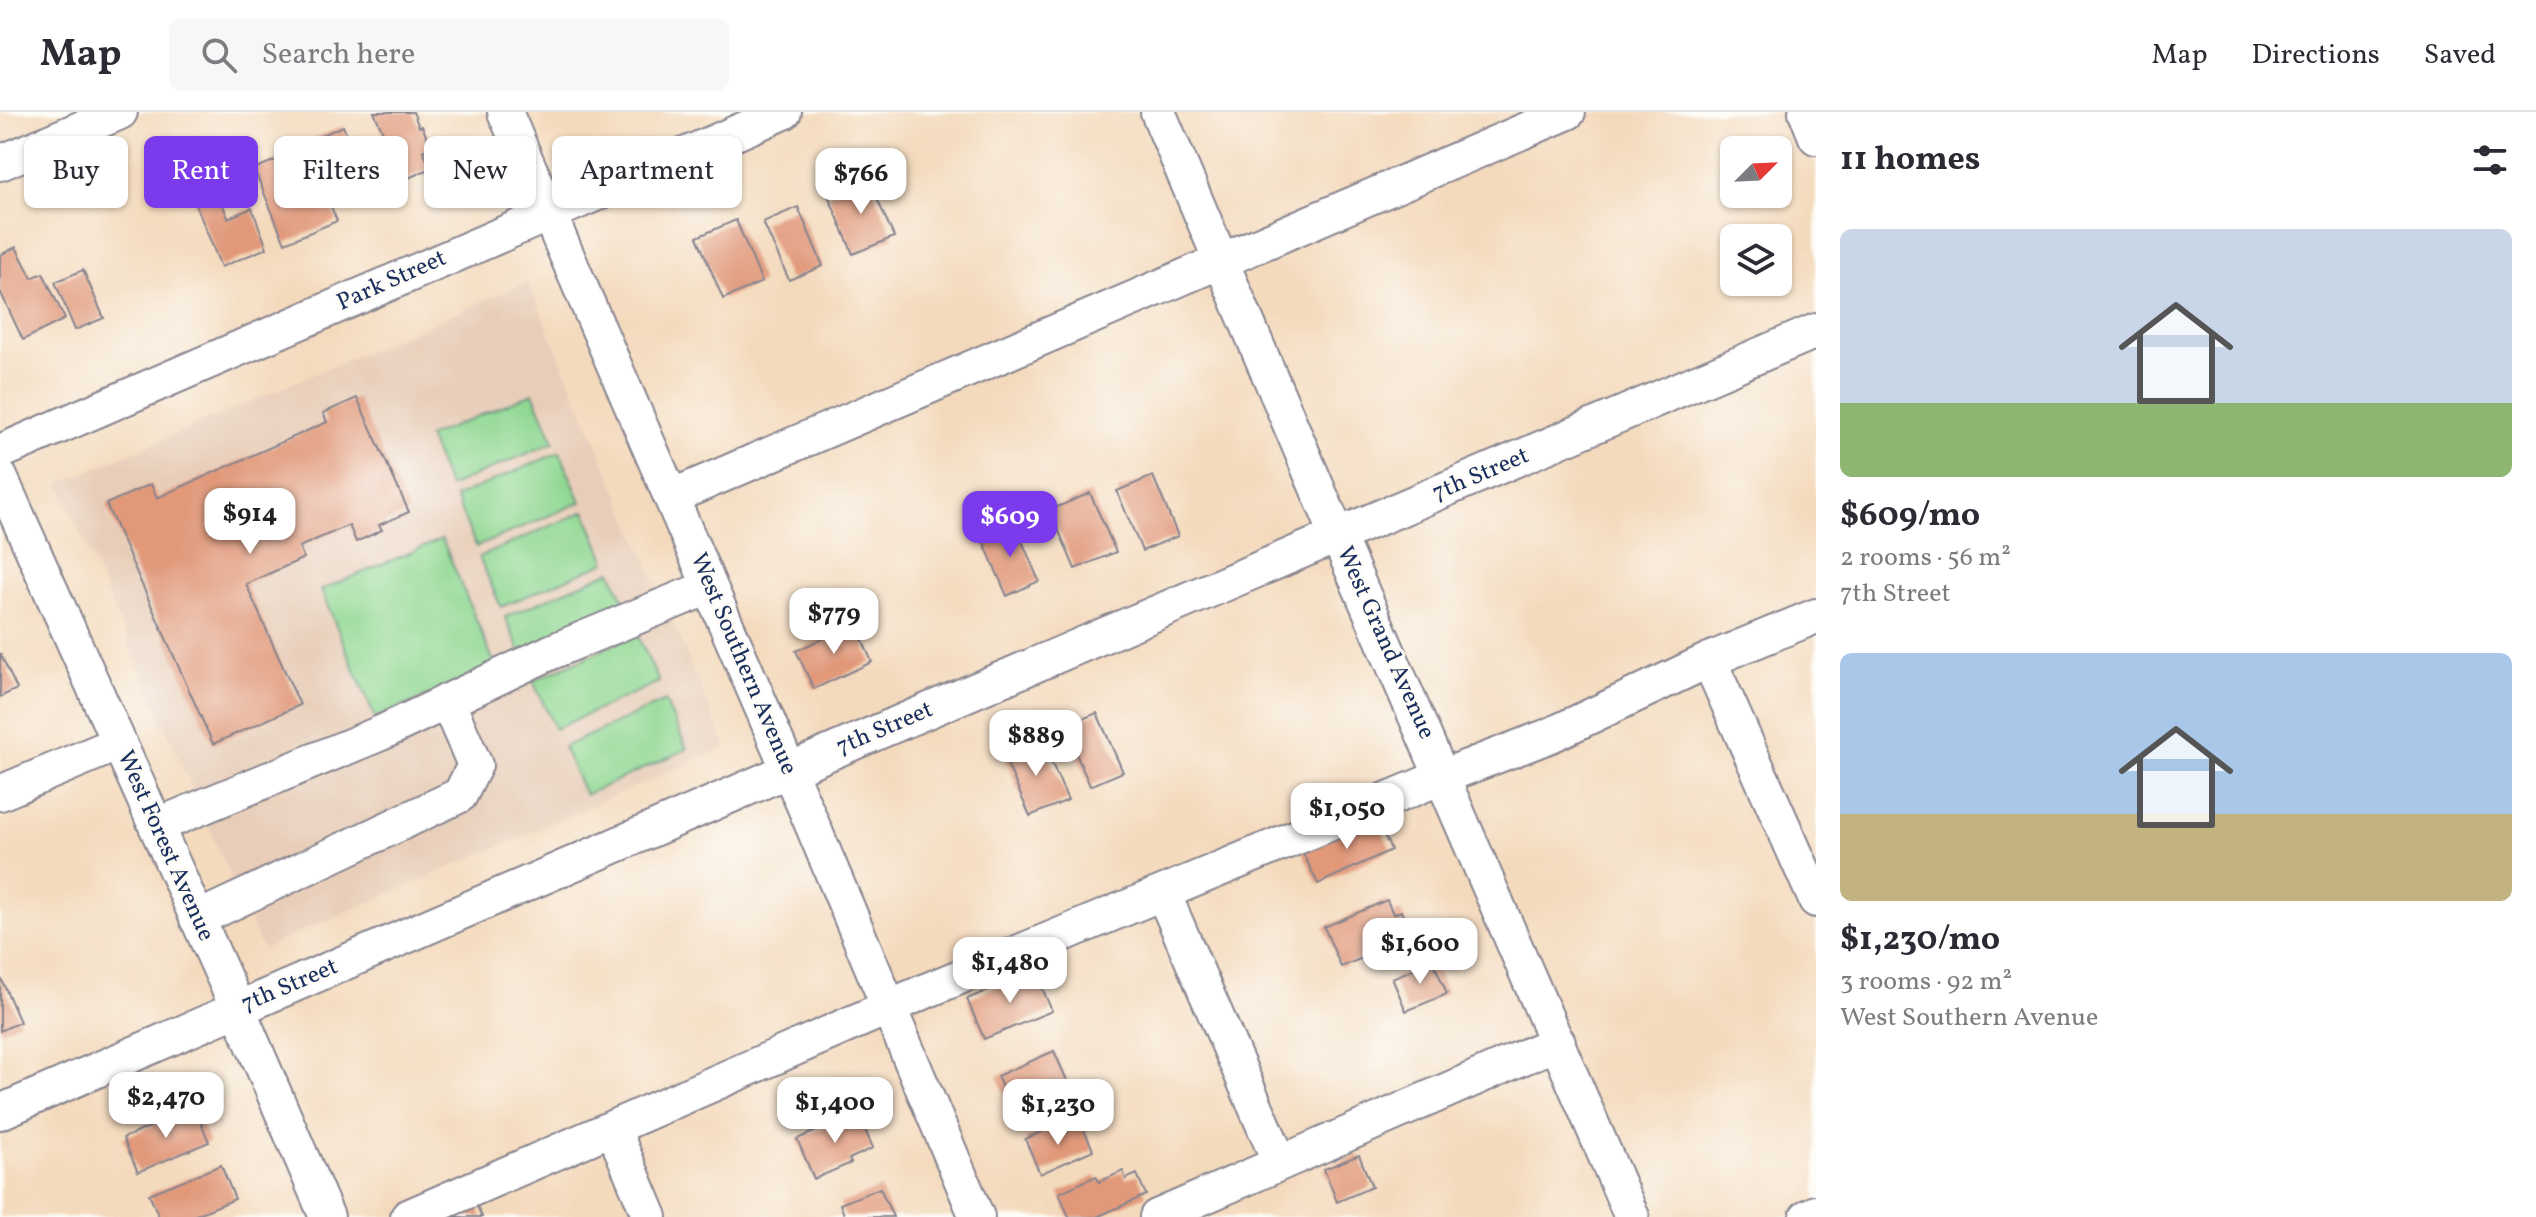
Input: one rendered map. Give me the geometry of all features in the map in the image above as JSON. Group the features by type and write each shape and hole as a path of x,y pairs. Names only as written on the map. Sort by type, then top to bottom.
{"street":[{"path":"0,163 120,112"},
{"name":"West Southern Avenue","path":"505,112 789,770 977,1217"},
{"name":"Park Street","path":"0,452 784,112"},
{"name":"West Grand Avenue","path":"1158,112 1632,1217"},
{"path":"671,497 1568,112"},
{"path":"1806,112 1816,137"},
{"name":"7th Street","path":"0,1112 789,770 1816,331"},
{"name":"West Forest Avenue","path":"0,477 238,1009 327,1217"},
{"path":"156,826 381,733 551,652 709,587"},
{"path":"408,1217 889,1007 1444,776 1551,735 1709,660 1816,616"},
{"path":"1709,660 1816,900"},
{"path":"197,919 460,795 475,765 447,701"},
{"path":"0,793 119,743"},
{"path":"1163,893 1280,1163"},
{"path":"1157,1217 1558,1042"},
{"path":"613,1129 650,1217"},
{"path":"1807,1217 1816,1213"}],"shaded area":[{"path":"528,282 726,747 262,949 59,484"}],"green space":[{"path":"533,393 554,442 449,487 428,437"},
{"path":"560,452 581,502 476,547 455,497"},
{"path":"585,511 606,562 501,607 479,557"},
{"path":"442,539 496,667 375,718 321,590"},
{"path":"611,571 633,621 527,667 505,617"},
{"path":"637,634 659,682 555,729 533,681"},
{"path":"665,701 687,749 585,795 563,747"}],"building":[{"path":"374,112 413,112 426,136 424,171 408,178 408,136 385,136"},
{"path":"343,126 347,136 320,136"},
{"path":"274,161 274,208 332,208 337,221 285,243 258,179 258,167"},
{"path":"868,178 894,237 853,254 828,195"},
{"path":"798,207 823,266 789,280 763,222"},
{"path":"197,208 224,208 228,218 252,208 267,248 221,267"},
{"path":"736,220 762,282 723,299 697,237"},
{"path":"16,247 32,278 43,273 65,319 23,340 0,291 0,255"},
{"path":"83,270 104,318 75,330 55,282"},
{"path":"357,398 409,512 379,525 382,530 356,542 349,525 299,547 304,558 246,584 300,705 213,744 106,504 151,484 157,498 327,422 323,413"},
{"path":"1153,476 1178,536 1142,551 1117,491"},
{"path":"1090,493 1116,552 1075,569 1050,510"},
{"path":"1014,522 1039,581 1007,596 981,536"},
{"path":"855,623 872,662 814,689 796,651"},
{"path":"0,653 17,689 0,697"},
{"path":"1097,713 1123,772 1090,786 1064,726"},
{"path":"1042,741 1068,800 1030,816 1004,757"},
{"path":"1376,817 1391,850 1318,884 1302,851"},
{"path":"1387,900 1393,914 1401,911 1412,937 1341,967 1324,927"},
{"path":"1433,961 1447,994 1406,1011 1392,978"},
{"path":"1035,971 1052,1011 984,1039 967,999"},
{"path":"0,976 20,1022 0,1031"},
{"path":"1054,1051 1069,1085 1012,1111 997,1076"},
{"path":"195,1108 209,1142 138,1172 123,1138"},
{"path":"858,1113 873,1148 849,1159 851,1163 814,1179 797,1139"},
{"path":"1060,1124 1064,1133 1082,1125 1093,1150 1040,1174 1025,1139"},
{"path":"1359,1155 1372,1187 1337,1202 1324,1169"},
{"path":"221,1165 235,1199 191,1217 159,1217 149,1194"},
{"path":"1123,1171 1126,1179 1137,1174 1146,1195 1097,1217 1069,1217 1059,1193 1096,1176 1099,1182"},
{"path":"880,1188 893,1217 845,1217 840,1204"},
{"path":"477,1206 482,1217 450,1217"}]}
